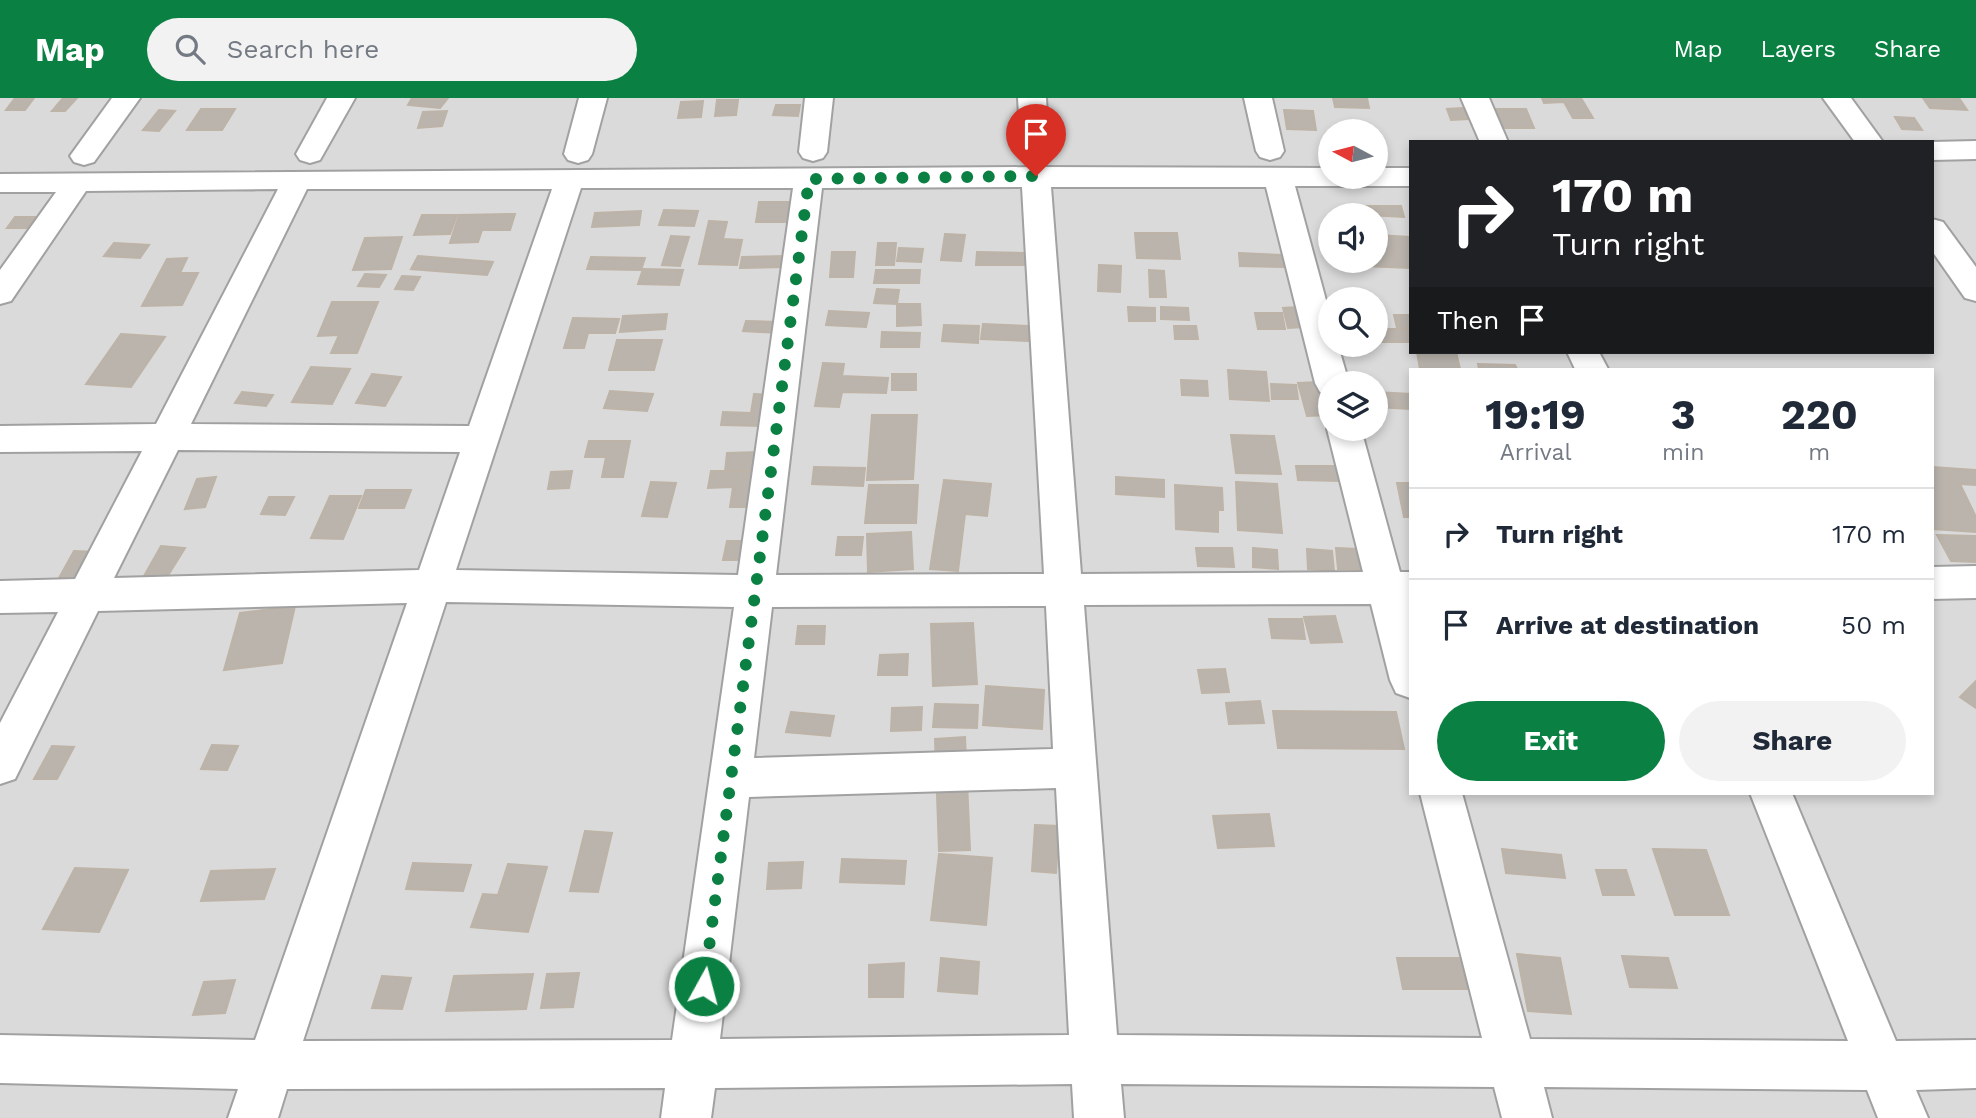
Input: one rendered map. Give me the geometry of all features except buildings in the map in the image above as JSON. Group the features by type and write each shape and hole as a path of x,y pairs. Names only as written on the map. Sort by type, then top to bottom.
{"street":[{"path":"0,293 126,98"},
{"path":"0,765 303,167 341,98"},
{"path":"253,1118 573,167 593,98"},
{"path":"687,1118 819,98"},
{"path":"1032,98 1046,156 1063,588 1099,1118"},
{"path":"1258,98 1329,371"},
{"path":"1475,98 1493,140"},
{"path":"1837,98 1868,140"},
{"path":"1934,151 1976,150"},
{"path":"1388,151 1409,151"},
{"path":"811,166 965,152"},
{"path":"1046,156 1274,165 1318,154"},
{"path":"0,158 81,169 811,166 1046,156 1274,165 1409,177"},
{"path":"0,183 81,169"},
{"path":"1934,176 1976,176"},
{"path":"1934,232 1976,290"},
{"path":"0,439 482,439"},
{"path":"1348,441 1398,588 1409,672"},
{"path":"1934,583 1976,582"},
{"path":"0,597 432,586 757,591 1398,588"},
{"path":"731,778 1076,768"},
{"path":"1442,795 1527,1118"},
{"path":"1772,795 1903,1118"},
{"path":"0,1059 269,1065 1096,1059 1882,1066 1976,1064"}],"shaded area":[{"path":"0,98 1976,98 1976,1118 0,1118"}],"route":[{"path":"704,986 809,179 1036,176"}]}
